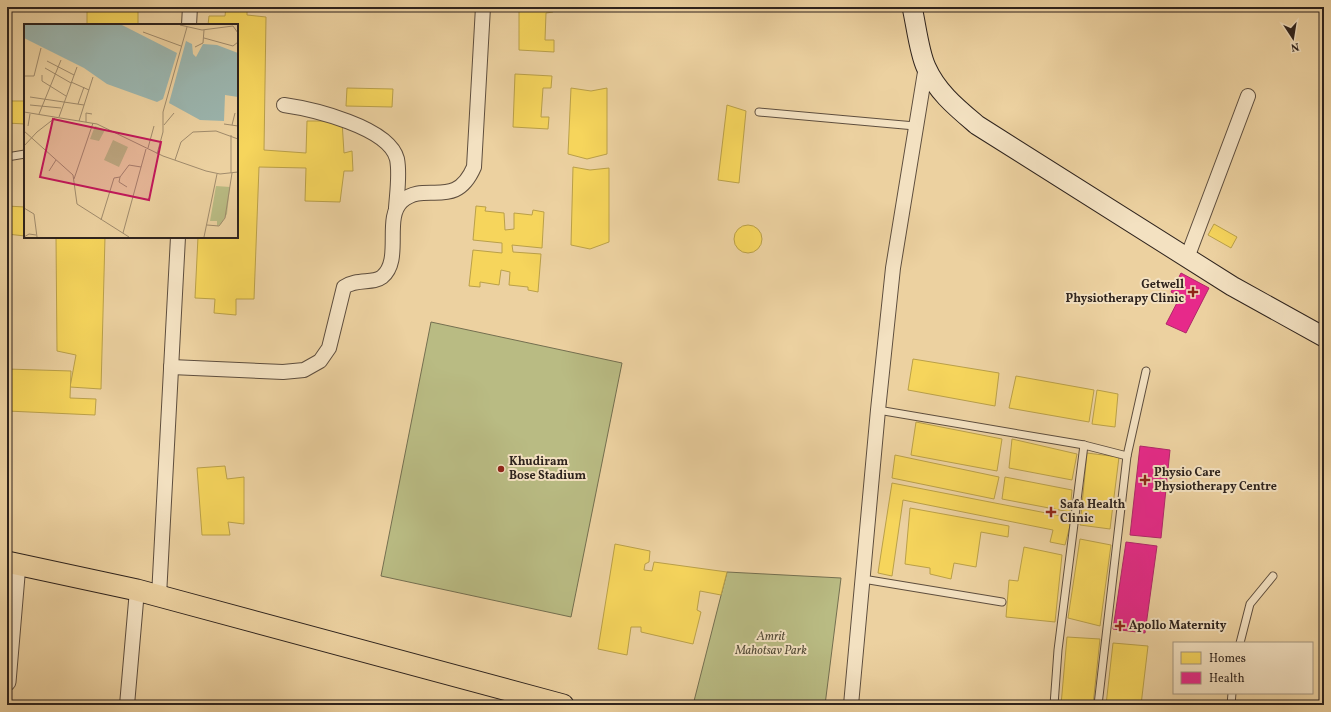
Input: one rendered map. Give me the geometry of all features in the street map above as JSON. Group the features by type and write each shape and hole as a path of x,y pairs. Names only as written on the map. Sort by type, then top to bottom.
{"main road":[{"path":"912,7 926,66 938,88 955,107 977,125 1187,258 1279,314 1324,337"},
{"path":"12,563 137,590 563,705"}],"street":[{"path":"189,24 190,7"},
{"path":"396,208 402,201 411,196 446,192 461,188 470,178 474,167 483,7"},
{"path":"851,705 864,579 878,410 895,254 926,66"},
{"path":"1187,258 1248,96"},
{"path":"171,367 283,372 304,370 320,361 329,348 344,288 351,283 381,278 391,262 398,170 396,158 391,147 380,138 336,116 312,109 284,105"},
{"path":"159,596 178,238"},
{"path":"7,682 12,563"},
{"path":"127,705 137,590"}],"lane":[{"path":"759,112 916,126"},
{"path":"7,157 24,154"},
{"path":"1098,705 1127,456 1146,370"},
{"path":"878,410 1084,445 1127,456"},
{"path":"1054,705 1058,650 1084,445"},
{"path":"1240,642 1250,604 1273,576"},
{"path":"864,579 1002,602"},
{"path":"1230,705 1232,694"}],"green space":[{"name":"Khudiram Bose Stadium","path":"431,322 622,363 571,617 381,576"},
{"name":"Amrit Mahotsav Park","path":"727,572 841,578 825,705 693,705"}],"building: Homes":[{"path":"87,7 138,7 138,24 87,24"},
{"path":"226,7 247,7 247,15 266,17 264,150 306,153 307,121 342,121 344,153 352,151 353,171 344,171 340,202 305,201 306,168 259,167 254,299 236,299 236,315 214,313 215,299 195,298 198,238 238,238 238,24 208,24 209,16 225,16"},
{"path":"519,7 554,7 553,12 546,13 545,40 554,40 554,52 519,50"},
{"path":"515,74 552,76 551,88 543,88 541,117 549,117 548,129 513,127"},
{"path":"347,88 393,89 392,107 346,106"},
{"path":"571,88 591,91 607,88 607,154 587,159 568,154"},
{"path":"7,101 24,101 24,124 7,123"},
{"path":"727,105 746,111 739,183 718,180"},
{"path":"573,167 590,170 609,168 609,242 590,249 571,245"},
{"path":"7,206 24,207 24,236 7,234"},
{"path":"476,206 486,207 485,211 504,213 505,230 514,229 514,213 532,215 533,210 544,212 542,248 512,245 513,252 541,254 538,292 528,290 528,287 509,285 510,272 501,270 499,285 480,282 480,287 469,286 473,250 502,253 502,243 473,240"},
{"path":"1214,224 1237,237 1231,248 1208,235"},
{"path":"748,225 758,229 762,239 758,249 748,253 738,249 734,239 738,229"},
{"path":"56,238 105,238 101,389 70,387 76,355 57,351"},
{"path":"913,359 999,373 995,406 908,390"},
{"path":"7,369 71,371 70,398 96,399 95,415 7,411"},
{"path":"1016,376 1094,390 1089,422 1009,408"},
{"path":"1097,390 1118,394 1115,427 1092,424"},
{"path":"916,422 1002,439 997,471 911,455"},
{"path":"1012,439 1077,454 1072,480 1009,468"},
{"path":"1087,453 1119,457 1110,529 1080,525"},
{"path":"895,455 999,477 994,499 892,478"},
{"path":"225,466 227,479 244,477 244,524 228,522 230,535 202,535 197,468"},
{"path":"1005,477 1072,490 1070,512 1002,499"},
{"path":"892,483 1072,518 1065,545 1050,542 1053,530 903,500 892,576 878,573"},
{"path":"910,508 1009,526 1008,537 981,532 976,567 954,563 951,579 930,574 930,568 905,564"},
{"path":"1080,539 1111,545 1100,626 1068,618"},
{"path":"615,544 650,551 649,562 645,564 644,570 652,571 654,562 727,572 721,595 700,591 697,610 701,612 693,644 641,632 641,627 631,627 627,655 598,649"},
{"path":"1024,547 1062,555 1055,622 1006,617 1009,580 1018,581"},
{"path":"1067,637 1100,639 1093,705 1061,705"},
{"path":"1113,643 1148,646 1141,705 1106,705"}],"building: Health":[{"path":"1181,273 1209,288 1186,333 1166,324 1180,297 1171,292"},
{"path":"1140,446 1170,450 1161,538 1130,535"},
{"path":"1126,542 1157,546 1145,633 1113,629"}],"place":[{"name":"Getwell Physiotherapy Clinic","path":"1193,292"},
{"name":"Khudiram Bose Stadium","path":"501,469"},
{"name":"Physio Care Physiotherapy Centre","path":"1145,480"},
{"name":"Safa Health Clinic","path":"1051,512"},
{"name":"Apollo Maternity","path":"1120,626"}]}
